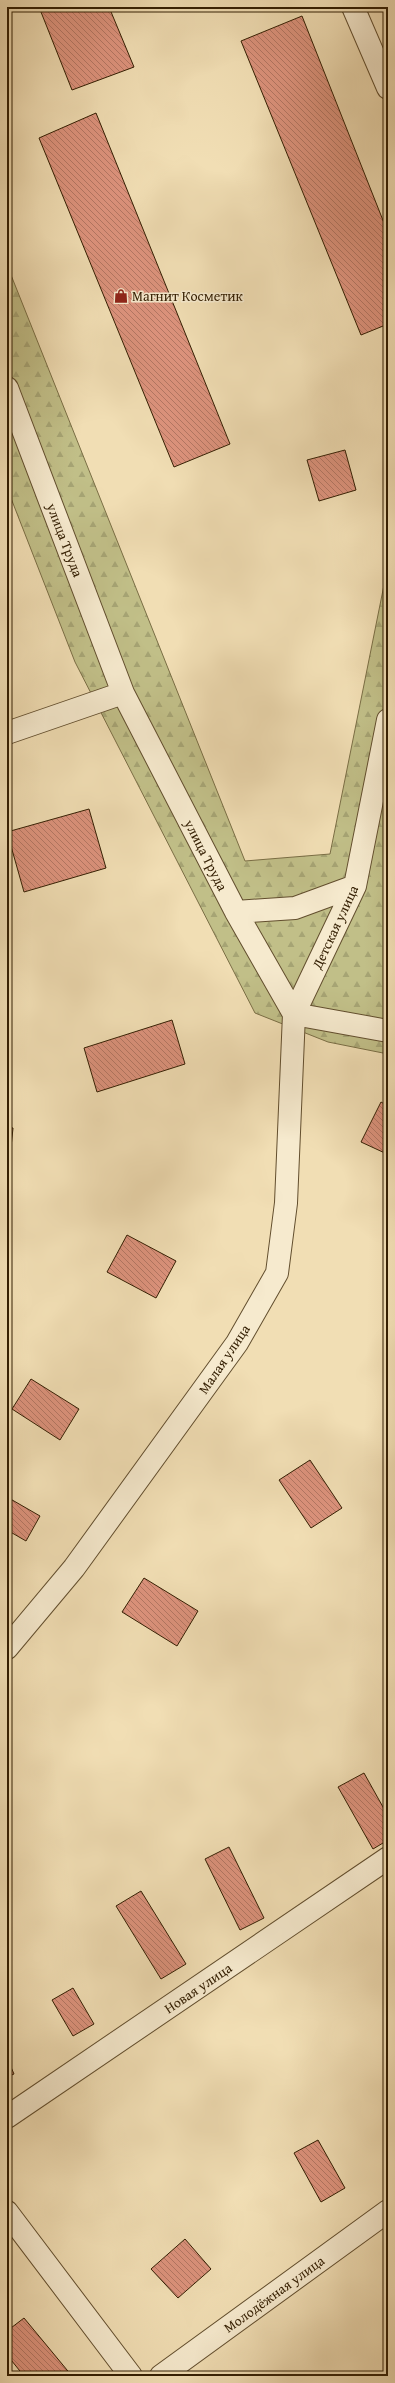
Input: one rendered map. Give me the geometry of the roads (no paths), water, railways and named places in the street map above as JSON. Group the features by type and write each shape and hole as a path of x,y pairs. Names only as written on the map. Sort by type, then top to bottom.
{"street":[{"path":"353,7 388,88"},
{"name":"улица Труда","path":"7,388 123,693 236,912 294,1014"},
{"path":"7,733 123,693"},
{"name":"Детская улица","path":"294,1014 355,886 388,720"},
{"path":"236,912 295,908 355,886"},
{"path":"294,1014 388,1031"},
{"name":"Малая улица","path":"7,1648 74,1568 232,1350 277,1273 286,1203 294,1014"},
{"name":"Новая улица","path":"7,2117 388,1858"},
{"name":"Молодёжная улица","path":"161,2376 388,2211"},
{"path":"7,2212 131,2376"}],"place":[{"name":"Магнит Косметик","path":"121,296"}]}
